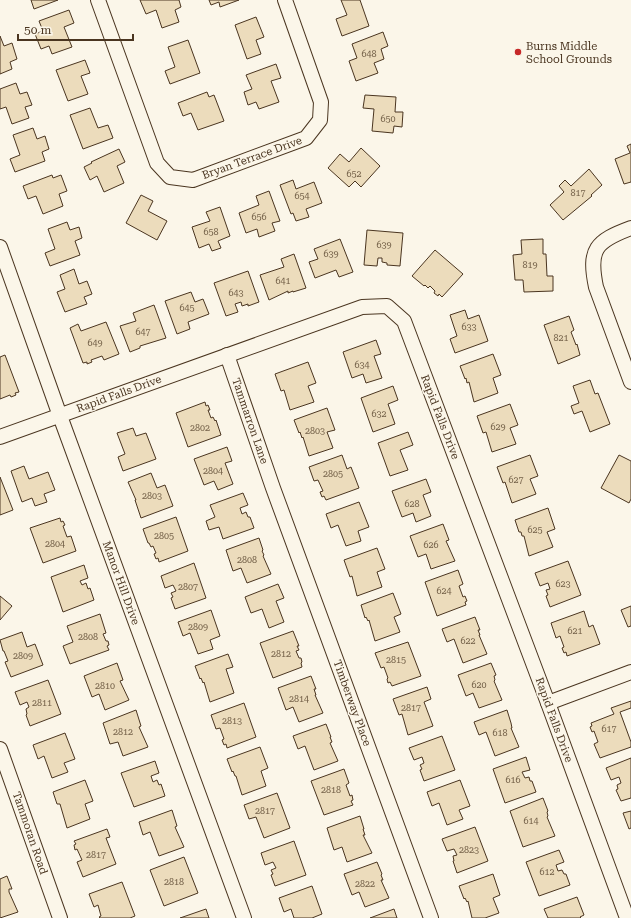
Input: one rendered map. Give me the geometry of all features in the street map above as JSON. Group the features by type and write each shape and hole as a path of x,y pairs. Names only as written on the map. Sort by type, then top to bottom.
{"street":[{"name":"Bryan Terrace Drive","path":"98,0 158,164 170,177 193,180 306,138 320,120 321,102 285,0"},
{"path":"631,228 614,234 600,243 593,259 592,270 596,287 631,382"},
{"name":"Manor Hill Drive","path":"0,248 244,918"},
{"name":"Rapid Falls Drive","path":"0,437 362,307 387,306 404,321 548,703 627,918"},
{"name":"Tammarron Lane","path":"226,355 273,488"},
{"name":"Timberway Place","path":"273,488 431,918"},
{"path":"548,703 631,672"},
{"name":"Tammoran Road","path":"0,749 60,918"}],"building":[{"path":"31,0 58,0 34,9"},
{"path":"140,0 179,0 181,7 175,10 179,22 162,28 156,10 146,14"},
{"path":"209,0 239,0 220,7 219,2 211,5"},
{"path":"341,0 360,0 369,26 342,36 336,19 347,15"},
{"path":"69,10 74,23 64,27 72,47 52,54 49,46 41,49 35,34 43,31 39,21"},
{"path":"256,17 264,37 256,40 261,54 247,59 235,25"},
{"path":"383,32 388,46 381,49 384,59 374,63 378,73 356,81 349,61 357,58 352,44"},
{"path":"0,36 4,46 12,43 17,59 10,62 12,69 0,74"},
{"path":"188,40 200,73 170,84 165,71 175,67 168,47"},
{"path":"85,60 90,73 81,76 88,94 68,101 56,70"},
{"path":"276,64 281,78 271,81 279,102 259,109 256,102 248,105 244,92 252,89 246,75"},
{"path":"16,83 20,94 27,92 32,105 25,107 29,118 12,124 6,107 0,109 0,89"},
{"path":"207,92 209,97 214,95 224,121 198,130 191,113 183,116 178,103"},
{"path":"365,95 396,97 395,112 403,112 402,127 394,126 393,133 372,131 374,109 363,108"},
{"path":"90,108 98,128 108,125 113,138 83,149 70,115"},
{"path":"33,128 37,139 45,136 49,149 42,152 45,161 15,172 10,159 20,155 13,135"},
{"path":"631,144 631,182 624,184 615,159 630,153 627,146"},
{"path":"361,148 380,166 361,187 355,181 349,187 328,168 340,154 349,162"},
{"path":"119,149 125,162 117,166 124,183 104,192 97,176 90,180 84,167 92,163 91,162"},
{"path":"589,169 602,185 591,195 592,196 563,220 550,205 564,192 559,186 565,180 571,186"},
{"path":"52,175 53,178 61,175 67,191 59,194 63,206 43,214 36,196 28,199 23,186"},
{"path":"293,180 296,189 314,182 322,203 306,209 309,217 296,221 293,213 291,214 280,185"},
{"path":"269,191 280,221 272,223 275,231 259,237 257,229 246,233 239,213 259,205 256,196"},
{"path":"141,195 153,201 148,211 167,221 157,240 126,223"},
{"path":"220,207 230,236 218,241 221,248 212,251 209,244 199,248 192,227 210,221 206,212"},
{"path":"67,222 70,230 79,227 82,238 75,241 80,255 50,266 45,253 55,249 48,229"},
{"path":"367,230 403,233 400,266 387,265 387,263 382,262 382,258 378,258 377,266 364,265"},
{"path":"340,239 353,272 339,277 336,270 315,278 309,262 318,259 314,249"},
{"path":"543,239 543,254 546,254 547,276 553,276 553,291 524,292 523,280 515,280 513,255 522,254 521,240"},
{"path":"435,250 463,274 442,297 439,294 438,296 434,293 435,291 430,286 428,288 425,285 424,286 412,276"},
{"path":"294,254 306,288 288,293 288,291 269,300 260,275 284,267 281,259"},
{"path":"74,269 79,284 87,281 92,294 84,297 87,304 65,312 57,292 65,289 60,275"},
{"path":"248,271 259,302 248,306 248,304 242,306 241,302 235,304 238,312 226,316 214,283"},
{"path":"191,292 195,302 203,299 209,314 188,322 190,329 177,334 165,301"},
{"path":"154,305 166,338 140,346 140,348 130,352 120,326 136,321 133,313"},
{"path":"465,310 468,319 479,315 488,341 455,353 450,339 457,336 450,315"},
{"path":"569,316 574,330 571,332 576,345 577,344 580,355 558,364 544,325"},
{"path":"106,322 119,354 104,360 102,356 91,360 92,362 87,364 87,362 83,363 70,328 78,324 81,331"},
{"path":"376,340 381,354 374,356 382,378 366,383 363,374 352,378 343,352"},
{"path":"493,354 501,375 493,378 498,393 474,402 469,382 467,383 460,366"},
{"path":"5,355 19,392 15,393 16,395 11,397 10,395 0,399 0,357"},
{"path":"308,362 316,383 308,386 314,402 290,410 284,390 281,391 275,374"},
{"path":"590,380 595,394 598,393 610,424 590,432 582,411 574,414 571,406 579,403 573,386"},
{"path":"393,386 398,400 388,404 395,424 373,432 361,398"},
{"path":"205,402 206,406 208,405 210,410 208,410 211,418 213,417 215,421 216,420 221,435 188,447 176,413"},
{"path":"510,404 518,425 510,428 516,444 492,452 486,432 483,433 477,416"},
{"path":"327,408 335,430 327,432 333,448 309,456 303,437 302,438 300,432 299,433 294,420"},
{"path":"133,428 136,436 146,433 156,459 123,471 118,457 125,454 117,433"},
{"path":"408,432 413,445 400,450 408,470 390,476 378,443"},
{"path":"227,447 232,461 225,463 233,484 218,490 214,481 204,485 194,459"},
{"path":"342,455 347,469 351,467 359,488 326,500 324,496 322,497 320,492 323,491 318,480 314,481 309,467"},
{"path":"530,455 538,476 530,479 536,494 512,503 505,482 503,483 497,467"},
{"path":"619,455 631,461 631,499 629,503 601,488"},
{"path":"24,466 29,479 48,472 55,490 44,494 47,502 35,506 32,498 22,502 11,471"},
{"path":"151,473 157,488 165,485 173,506 141,518 136,500 128,482"},
{"path":"0,477 13,510 0,515"},
{"path":"426,479 431,492 423,495 431,516 416,522 413,513 402,517 392,491"},
{"path":"243,493 248,505 240,508 242,514 246,512 248,517 250,517 254,528 223,539 219,527 209,530 206,521 215,517 210,505"},
{"path":"359,502 369,527 358,531 361,541 346,546 338,525 331,528 326,514"},
{"path":"548,508 555,529 547,532 553,547 529,556 524,536 522,536 521,532 519,532 515,520"},
{"path":"176,517 188,551 159,562 158,558 156,559 154,554 156,553 153,546 151,547 148,543 143,529"},
{"path":"60,518 61,522 63,521 65,525 63,526 67,537 71,536 76,551 43,563 30,528"},
{"path":"443,524 449,540 446,541 455,561 431,569 426,554 418,557 410,536"},
{"path":"259,538 263,550 263,556 271,574 247,583 241,568 233,571 226,550"},
{"path":"377,548 385,569 377,572 382,587 357,596 352,576 350,577 344,560"},
{"path":"568,561 581,595 550,607 546,596 548,595 546,590 550,589 548,583 540,586 535,573"},
{"path":"194,563 206,598 175,609 171,598 173,597 171,593 176,591 173,585 165,588 161,576"},
{"path":"84,565 88,578 80,581 82,585 86,583 88,589 90,588 94,600 63,612 51,577"},
{"path":"458,570 463,584 459,586 463,597 465,596 467,601 465,602 466,605 437,616 425,582"},
{"path":"278,584 284,598 276,601 284,622 269,628 262,609 251,613 245,597"},
{"path":"393,593 401,614 394,617 400,632 375,641 369,620 368,621 366,617 365,618 361,605"},
{"path":"0,596 12,606 0,620"},
{"path":"631,606 631,626 628,627 621,610"},
{"path":"211,610 220,636 210,640 213,649 198,654 190,633 183,636 178,622"},
{"path":"584,611 589,627 593,625 600,644 567,656 566,652 564,653 562,648 564,647 560,636 556,638 551,623"},
{"path":"100,614 106,633 103,634 106,641 108,641 109,645 107,646 109,650 70,664 63,646 73,642 67,626"},
{"path":"475,617 480,630 478,630 479,635 487,654 463,663 454,639 447,642 442,629"},
{"path":"293,631 299,646 297,646 299,650 296,651 299,658 301,658 302,667 273,678 260,643"},
{"path":"22,632 27,647 35,644 43,665 11,677 5,662 8,661 0,640"},
{"path":"408,642 421,676 392,686 390,682 388,683 388,678 384,667 381,668 375,653"},
{"path":"228,654 233,667 226,669 234,693 210,702 204,682 203,683 201,678 200,679 195,666"},
{"path":"117,663 123,680 120,681 129,700 105,710 99,694 92,697 84,676"},
{"path":"491,663 496,675 494,676 494,681 502,700 479,708 473,693 466,696 458,675"},
{"path":"311,676 316,689 314,689 315,695 323,713 299,722 293,707 286,710 278,688"},
{"path":"48,680 61,714 30,726 26,715 26,709 29,707 27,702 20,705 15,692"},
{"path":"427,687 431,699 424,702 433,726 408,735 402,714 399,715 393,699"},
{"path":"631,701 631,708 620,712 631,742 631,747 600,758 594,744 598,742 594,731 592,732 590,727 592,726 591,723 614,714 611,708"},
{"path":"244,703 256,737 227,748 226,744 224,745 222,740 224,739 220,728 216,729 211,715"},
{"path":"136,710 141,726 139,727 148,747 123,756 118,742 110,744 103,723"},
{"path":"507,710 511,728 519,747 495,756 486,732 479,735 474,722"},
{"path":"326,724 331,737 332,742 330,743 338,761 314,770 305,746 298,749 293,736"},
{"path":"65,733 75,759 64,763 68,772 52,778 44,756 38,759 33,745"},
{"path":"442,736 455,770 424,781 420,770 422,769 420,765 424,763 422,757 414,760 409,748"},
{"path":"260,747 268,768 261,771 266,786 242,795 236,776 233,771 232,772 227,759"},
{"path":"526,757 530,770 522,772 525,778 529,777 530,781 532,781 536,792 505,803 493,769"},
{"path":"631,758 631,798 621,801 616,790 618,789 617,785 621,783 619,777 611,780 606,768"},
{"path":"155,761 159,773 151,776 153,782 157,780 159,785 161,784 165,796 134,807 121,773"},
{"path":"344,769 349,783 346,785 350,796 352,795 353,800 351,801 353,805 324,815 311,781"},
{"path":"85,780 93,801 85,804 90,819 67,828 60,804 57,804 53,792"},
{"path":"460,780 470,806 459,810 463,819 447,825 439,803 432,806 427,792"},
{"path":"277,793 290,828 264,838 256,817 249,819 244,805"},
{"path":"543,798 548,811 547,817 555,836 523,847 510,811"},
{"path":"172,810 177,826 175,827 184,847 159,856 150,832 143,835 139,822"},
{"path":"631,811 631,828 629,829 623,813"},
{"path":"360,816 365,835 363,835 372,853 347,862 342,847 334,850 327,828"},
{"path":"475,827 488,861 457,873 453,856 457,855 454,849 447,851 442,839"},
{"path":"107,829 110,837 106,838 116,864 83,877 77,862 82,860 77,849 75,850 74,845 76,844 74,841"},
{"path":"294,841 306,875 275,886 271,875 273,874 271,870 276,868 273,862 265,865 261,853"},
{"path":"559,850 564,862 556,865 558,871 562,870 564,874 566,874 570,885 539,896 526,862"},
{"path":"184,857 198,893 164,906 150,870"},
{"path":"377,862 382,874 383,880 381,880 389,898 365,907 359,892 352,895 344,874"},
{"path":"493,874 500,895 493,898 499,913 485,918 472,918 468,901 467,902 465,898 464,899 459,886"},
{"path":"7,876 12,889 9,889 9,892 18,912 0,918 0,879"},
{"path":"122,882 135,916 130,918 100,918 99,917 101,916 98,905 94,907 89,894"},
{"path":"312,886 322,914 312,918 294,918 291,909 284,912 279,898"},
{"path":"577,897 584,915 580,917 581,918 548,918 544,909"},
{"path":"206,909 209,918 180,918"},
{"path":"394,909 397,918 370,918"}],"place":[{"name":"Burns Middle School Grounds","path":"518,52"}]}
